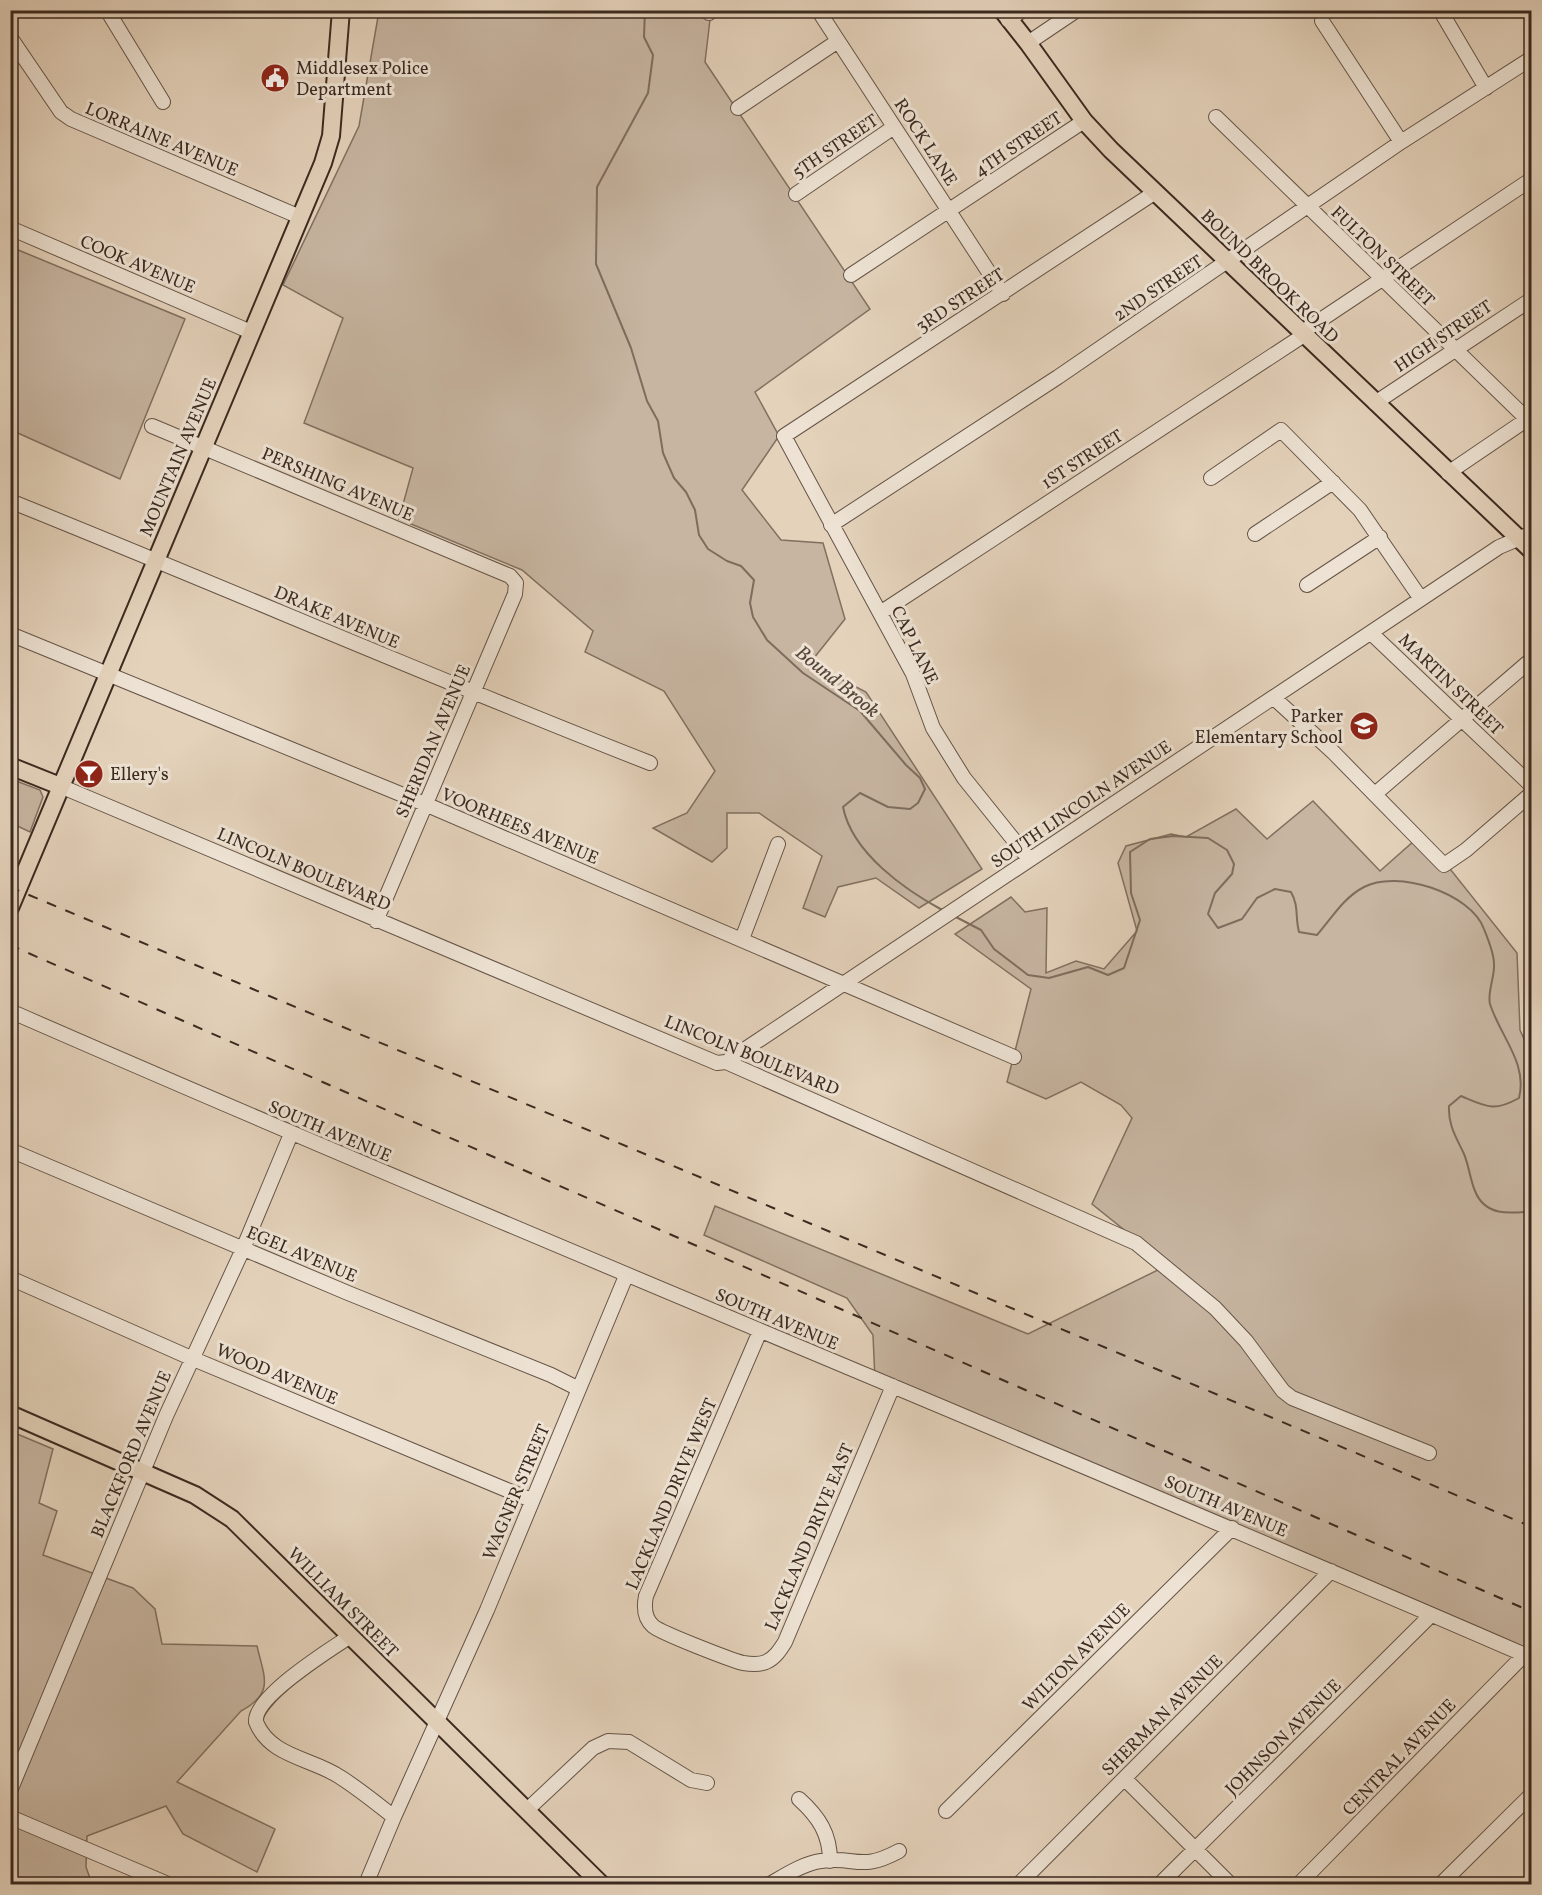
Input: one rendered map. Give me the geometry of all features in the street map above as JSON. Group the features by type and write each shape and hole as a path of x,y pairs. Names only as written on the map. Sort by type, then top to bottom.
{"main road":[{"name":"MOUNTAIN AVENUE","path":"10,908 323,163 331,136 341,10"},
{"name":"BOUND BROOK ROAD","path":"1005,15 1084,121 1154,193 1448,473 1525,536 1532,551"},
{"name":"LINCOLN BOULEVARD","path":"10,766 60,786"},
{"name":"WILLIAM STREET","path":"10,1414 195,1495 232,1519 601,1884"}],"street":[{"path":"107,10 163,102"},
{"name":"ROCK LANE","path":"818,10 1003,294"},
{"path":"1005,15 1023,10"},
{"path":"1028,43 1077,10"},
{"path":"1440,10 1486,88"},
{"path":"1322,21 1401,142"},
{"name":"LORRAINE AVENUE","path":"10,37 61,112 71,119 300,218"},
{"path":"738,108 838,41"},
{"name":"2ND STREET","path":"831,525 1228,263 1401,142 1532,58"},
{"name":"FULTON STREET","path":"1216,117 1455,350 1529,417"},
{"name":"4TH STREET","path":"851,275 1084,121"},
{"name":"5TH STREET","path":"796,194 894,127"},
{"name":"1ST STREET","path":"880,613 1532,179"},
{"name":"3RD STREET","path":"784,436 1154,193"},
{"name":"COOK AVENUE","path":"10,228 251,332"},
{"name":"HIGH STREET","path":"1375,403 1532,299"},
{"path":"1448,473 1529,417"},
{"name":"PERSHING AVENUE","path":"152,426 510,576"},
{"path":"1211,478 1281,430 1360,510 1421,600"},
{"name":"CAP LANE","path":"784,436 912,674 933,728 964,778 1029,859"},
{"path":"1255,534 1333,482"},
{"name":"DRAKE AVENUE","path":"10,501 156,560 472,694 650,763"},
{"name":"SOUTH LINCOLN AVENUE","path":"726,1062 1499,547 1525,536"},
{"path":"1307,585 1380,537"},
{"name":"SHERIDAN AVENUE","path":"376,921 515,594 516,583 510,576"},
{"name":"MARTIN STREET","path":"1371,633 1532,786"},
{"name":"VOORHEES AVENUE","path":"10,634 424,804 1014,1057"},
{"path":"1375,794 1532,659"},
{"path":"1274,698 1375,794 1444,865 1466,850 1532,793"},
{"name":"LINCOLN BOULEVARD","path":"60,786 717,1063 726,1062 1136,1243 1215,1308 1246,1341 1283,1391 1297,1400 1429,1453"},
{"path":"742,939 778,844"},
{"name":"SOUTH AVENUE","path":"10,1011 291,1134 1232,1528 1528,1657"},
{"name":"BLACKFORD AVENUE","path":"10,1791 191,1358 243,1249 291,1134"},
{"name":"EGEL AVENUE","path":"10,1150 243,1249 551,1375 579,1389"},
{"name":"WAGNER STREET","path":"366,1884 626,1276"},
{"name":"WOOD AVENUE","path":"10,1278 191,1358 531,1500"},
{"name":"LACKLAND DRIVE WEST","path":"696,1645 653,1626 643,1608 646,1596 760,1331"},
{"name":"LACKLAND DRIVE EAST","path":"696,1645 743,1663 767,1662 777,1655 785,1642 892,1386"},
{"name":"WILTON AVENUE","path":"946,1812 1232,1528"},
{"name":"SHERMAN AVENUE","path":"1019,1884 1331,1571"},
{"name":"JOHNSON AVENUE","path":"1160,1884 1431,1615"},
{"path":"349,1636 279,1689 255,1716 263,1735 276,1748 333,1773 394,1816"},
{"name":"CENTRAL AVENUE","path":"1299,1884 1528,1657"},
{"path":"527,1810 593,1748 608,1741 629,1742 691,1780 707,1783"},
{"path":"1125,1779 1230,1884"},
{"path":"1442,1884 1532,1794"},
{"path":"799,1799 815,1814 824,1828 830,1846 830,1861"},
{"path":"10,1817 168,1884"},
{"path":"770,1884 795,1870 821,1860 868,1864 899,1851"}],"shaded area":[{"path":"379,11 711,11 705,62 870,309 755,392 779,436 742,490 781,540 823,543 845,619 810,663 866,692 982,869 919,908 876,878 838,887 825,917 803,908 822,856 759,813 727,813 727,848 712,862 653,828 687,813 715,771 664,691 585,652 593,631 522,570 399,519 413,468 304,423 343,318 283,285 359,126"},
{"path":"11,247 185,319 120,479 11,430"},
{"path":"11,779 40,790 43,797 30,832 11,823"},
{"path":"1313,801 1380,871 1414,841 1439,855 1517,953 1520,1030 1531,1054 1531,1657 875,1380 873,1335 847,1298 704,1235 715,1206 1028,1334 1168,1265 1092,1204 1132,1118 1121,1105 1081,1082 1046,1099 1007,1082 1031,989 955,934 1011,897 1025,912 1047,908 1046,973 1076,961 1104,969 1137,931 1118,863 1126,846 1171,834 1186,837 1236,809 1267,839"},
{"path":"10,1431 53,1449 39,1503 57,1511 43,1555 133,1588 155,1609 162,1644 257,1646 264,1675 263,1691 259,1698 241,1711 177,1782 275,1829 257,1872 183,1834 166,1806 87,1836 86,1867 92,1884 11,1884"}],"waterway":[{"name":"Bound Brook","path":"645,10 644,37 653,55 648,93 597,187 596,264 631,348 647,401 658,421 663,453 674,478 686,492 695,510 699,535 708,549 727,561 741,566 754,580 750,603 753,617 767,640 803,673 860,711 920,778 925,789 918,803 910,809 888,807 860,793 843,807 848,824 857,840 882,868 897,881 944,911"},
{"name":"Bound Brook","path":"954,916 981,930 994,949 1028,975 1049,978 1088,967 1108,975 1124,968 1140,920 1131,893 1130,852 1150,839 1173,836 1208,838 1227,850 1234,864 1232,874 1215,893 1208,914 1218,928 1242,919 1257,898 1275,889 1291,892 1295,902 1299,932 1317,935 1350,897 1364,887 1378,882 1413,883 1449,895 1476,916 1489,942 1494,964 1490,1004 1512,1050 1520,1073 1521,1085 1519,1098 1503,1105 1484,1105 1461,1096 1449,1106 1451,1125 1466,1159 1479,1199 1491,1209 1499,1212 1532,1211"}],"railway":[{"path":"10,887 1532,1527"},
{"path":"10,945 1532,1612"}],"place":[{"name":"Middlesex Police Department","path":"275,78"},
{"name":"Parker Elementary School","path":"1364,726"},
{"name":"Ellery's","path":"89,774"}]}
